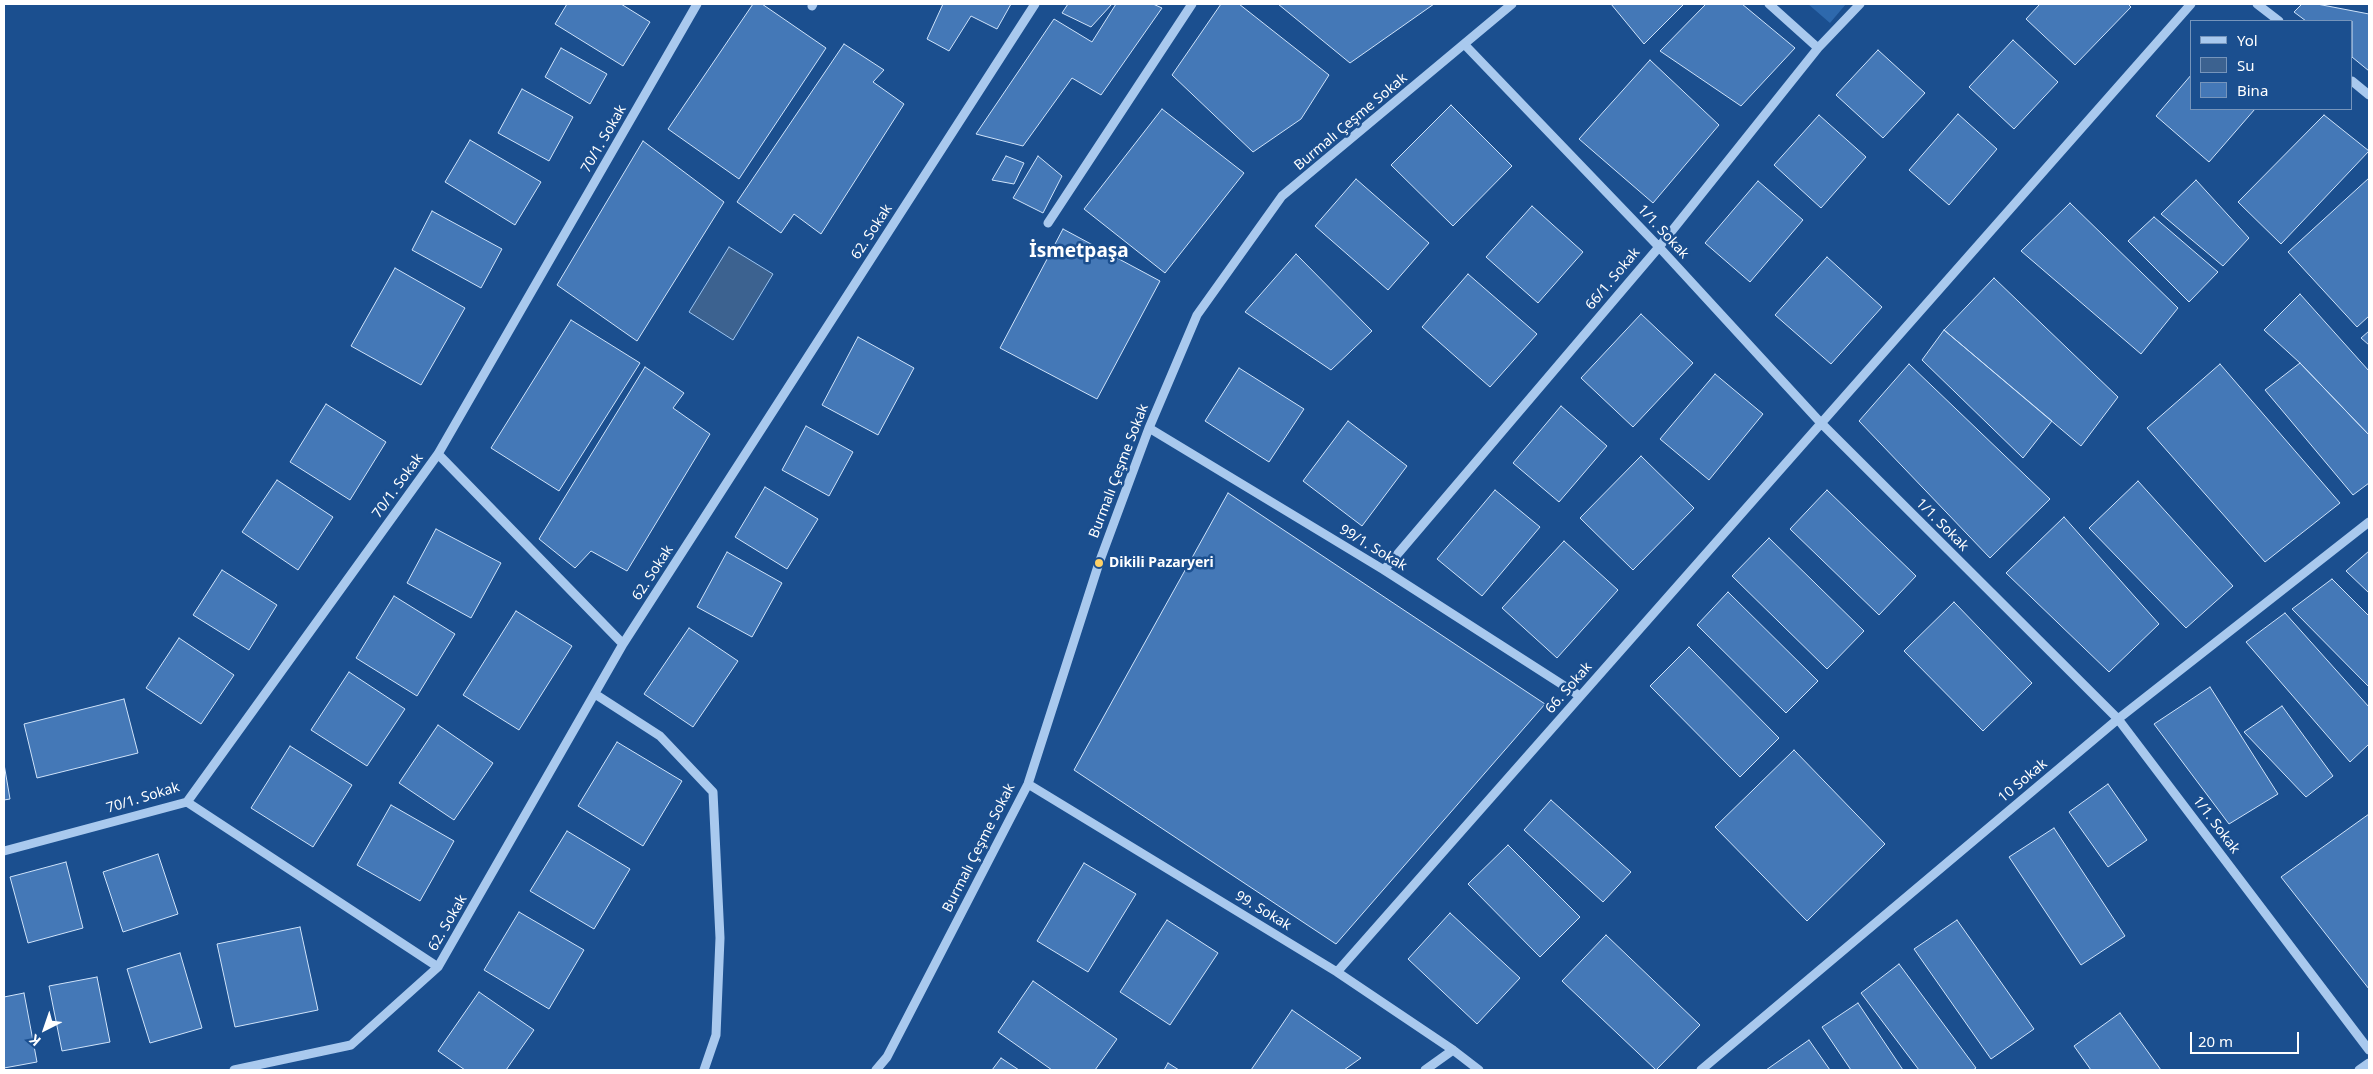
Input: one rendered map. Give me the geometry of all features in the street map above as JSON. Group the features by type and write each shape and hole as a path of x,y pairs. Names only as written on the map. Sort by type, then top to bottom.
{"street":[{"name":"70/1. Sokak","path":"4,851 187,802 438,454 698,4"},
{"name":"62. Sokak","path":"234,1070 351,1046 438,968 623,644 1034,4"},
{"path":"1048,223 1192,4"},
{"name":"Burmalı Çeşme Sokak","path":"876,1070 887,1057 1028,784 1098,563 1149,428 1196,315 1282,196 1512,4"},
{"path":"1770,4 1818,48"},
{"name":"66/1. Sokak","path":"1384,570 1658,247 1818,48 1860,4"},
{"name":"66. Sokak","path":"1337,972 1820,422 2191,4"},
{"path":"2257,4 2278,20"},
{"name":"1/1. Sokak","path":"1465,45 1658,247 1820,422 2118,719 2369,1050"},
{"path":"2353,82 2369,95"},
{"name":"99/1. Sokak","path":"1149,428 1384,570 1580,696"},
{"path":"438,454 623,644"},
{"name":"10 Sokak","path":"1701,1070 2118,719 2369,522"},
{"path":"595,694 660,736 713,792 720,938 716,1036 704,1070"},
{"name":"99. Sokak","path":"1028,784 1337,972 1454,1050 1479,1070"},
{"path":"187,802 438,968"},
{"path":"1425,1070 1454,1050"},
{"path":"2359,1070 2369,1063"}],"shaded area":[{"path":"1808,4 1846,4 1830,23"}],"water":[{"path":"729,247 773,274 733,340 689,312"}],"building":[{"path":"567,4 621,4 650,22 623,66 555,24"},
{"path":"753,4 762,4 826,48 739,179 668,129"},
{"path":"943,4 1011,4 997,29 971,16 949,51 927,39"},
{"path":"1068,4 1112,4 1091,27 1062,13"},
{"path":"1116,4 1153,4 1162,8 1101,95 1072,78 1023,146 976,134 1054,19 1092,42"},
{"path":"1221,4 1239,4 1329,75 1301,119 1253,152 1172,75"},
{"path":"1278,4 1434,4 1350,63"},
{"path":"1611,4 1684,4 1644,44"},
{"path":"1706,4 1742,4 1795,48 1741,106 1660,51"},
{"path":"2040,4 2128,4 2131,7 2075,65 2026,19"},
{"path":"2302,4 2317,4 2369,14 2369,71 2353,58 2353,20 2305,20 2294,12"},
{"path":"2013,40 2058,82 2014,129 1969,87"},
{"path":"844,44 884,70 873,82 904,104 821,234 794,214 781,233 737,202"},
{"path":"561,48 607,74 590,104 545,77"},
{"path":"1878,50 1925,93 1883,138 1836,95"},
{"path":"1650,60 1719,125 1653,203 1579,139"},
{"path":"2190,76 2190,110 2254,110 2209,162 2156,116"},
{"path":"522,89 573,117 549,161 498,133"},
{"path":"1451,105 1512,166 1453,226 1391,165"},
{"path":"1162,109 1244,173 1165,273 1084,209"},
{"path":"1958,114 1997,149 1949,205 1909,170"},
{"path":"1819,115 1866,157 1821,208 1774,165"},
{"path":"2324,115 2369,151 2281,244 2238,202"},
{"path":"470,140 541,182 515,225 445,182"},
{"path":"643,141 724,202 637,341 557,285"},
{"path":"1006,156 1024,163 1014,184 992,180"},
{"path":"1038,156 1062,176 1043,213 1013,198"},
{"path":"2369,178 2369,316 2357,327 2288,252"},
{"path":"1356,179 1429,243 1388,290 1315,226"},
{"path":"2196,180 2249,238 2223,266 2161,214"},
{"path":"1758,181 1803,220 1750,282 1705,243"},
{"path":"2070,203 2178,308 2141,354 2021,251"},
{"path":"1532,206 1583,252 1538,303 1486,257"},
{"path":"432,211 502,249 481,288 412,250"},
{"path":"2154,217 2218,272 2189,302 2128,241"},
{"path":"1063,229 1160,281 1097,399 1000,348"},
{"path":"1296,254 1372,331 1331,370 1245,312"},
{"path":"1827,257 1882,307 1831,364 1775,315"},
{"path":"395,268 465,308 421,385 351,346"},
{"path":"1468,274 1537,334 1490,387 1422,327"},
{"path":"1994,278 2118,397 2081,446 1944,330"},
{"path":"2300,294 2369,371 2369,435 2300,363 2264,330"},
{"path":"1641,314 1693,363 1633,427 1581,378"},
{"path":"571,320 640,363 559,491 491,448"},
{"path":"1944,330 2052,421 2023,458 1922,360"},
{"path":"2369,331 2369,345 2361,338"},
{"path":"858,337 914,368 878,435 822,405"},
{"path":"2300,363 2369,435 2369,483 2353,495 2265,390"},
{"path":"1909,364 2050,499 1990,558 1859,421"},
{"path":"2220,364 2340,503 2265,562 2147,428"},
{"path":"645,367 684,393 673,408 710,434 627,571 591,551 575,568 539,539"},
{"path":"1239,368 1304,409 1269,462 1205,421"},
{"path":"1715,374 1763,414 1709,480 1660,439"},
{"path":"326,404 386,442 350,500 290,462"},
{"path":"1561,406 1607,446 1559,502 1513,463"},
{"path":"1348,421 1407,466 1362,526 1303,481"},
{"path":"806,426 853,452 829,496 782,470"},
{"path":"1641,456 1694,508 1633,570 1580,518"},
{"path":"277,480 333,517 298,570 242,532"},
{"path":"2138,481 2233,586 2186,628 2089,528"},
{"path":"765,487 818,519 787,569 735,537"},
{"path":"1495,490 1540,527 1482,596 1437,559"},
{"path":"1827,490 1916,576 1879,615 1790,529"},
{"path":"1228,493 1545,704 1336,944 1074,770"},
{"path":"2064,517 2159,624 2109,672 2006,573"},
{"path":"436,529 501,563 471,618 407,583"},
{"path":"1769,538 1864,631 1827,669 1732,576"},
{"path":"1564,541 1618,590 1557,658 1502,608"},
{"path":"2369,551 2369,593 2346,571"},
{"path":"727,552 782,583 752,637 697,607"},
{"path":"222,570 277,605 249,650 193,615"},
{"path":"2332,579 2369,616 2369,687 2292,609"},
{"path":"1728,592 1818,681 1786,713 1697,625"},
{"path":"394,596 455,634 417,696 356,658"},
{"path":"1954,602 2032,683 1983,731 1904,651"},
{"path":"516,611 572,646 519,730 463,695"},
{"path":"2285,613 2369,707 2369,744 2350,762 2246,642"},
{"path":"689,628 738,661 693,727 644,694"},
{"path":"179,638 234,675 201,724 146,688"},
{"path":"1689,647 1779,738 1740,777 1650,686"},
{"path":"349,672 405,709 367,766 311,730"},
{"path":"2210,687 2278,794 2229,824 2154,724"},
{"path":"124,699 138,753 37,778 24,724"},
{"path":"2282,706 2333,776 2306,797 2244,732"},
{"path":"438,725 493,763 454,820 399,783"},
{"path":"617,742 682,781 643,846 578,806"},
{"path":"290,746 352,785 313,847 251,808"},
{"path":"1794,750 1885,844 1807,921 1715,827"},
{"path":"4,764 10,799 4,800"},
{"path":"2108,784 2147,840 2108,867 2069,812"},
{"path":"1551,800 1631,872 1603,902 1524,830"},
{"path":"391,805 454,841 420,901 357,865"},
{"path":"2369,814 2369,989 2281,877"},
{"path":"2054,828 2125,936 2081,965 2009,857"},
{"path":"567,831 630,869 594,929 530,891"},
{"path":"1508,845 1580,917 1540,957 1468,884"},
{"path":"158,854 178,914 123,932 103,872"},
{"path":"66,862 83,928 28,943 10,877"},
{"path":"1084,863 1136,894 1088,972 1037,941"},
{"path":"519,912 584,950 549,1009 484,970"},
{"path":"1450,913 1520,978 1477,1024 1408,959"},
{"path":"1167,920 1218,953 1170,1025 1120,992"},
{"path":"1957,920 2034,1029 1991,1059 1914,949"},
{"path":"300,927 318,1010 235,1027 217,944"},
{"path":"1606,935 1700,1025 1656,1070 1562,981"},
{"path":"180,953 202,1028 150,1043 127,969"},
{"path":"1899,964 1976,1068 1973,1070 1919,1070 1861,993"},
{"path":"97,977 110,1042 62,1051 49,986"},
{"path":"1033,981 1117,1039 1095,1070 1052,1070 998,1032"},
{"path":"479,992 534,1030 506,1070 465,1070 438,1051"},
{"path":"24,993 37,1062 4,1068 4,997"},
{"path":"1858,1003 1903,1070 1851,1070 1822,1027"},
{"path":"1292,1010 1361,1058 1344,1070 1251,1070"},
{"path":"2120,1013 2161,1070 2091,1070 2074,1046"},
{"path":"1809,1040 1830,1070 1766,1070"},
{"path":"1001,1058 1019,1070 992,1070"},
{"path":"1168,1063 1179,1070 1164,1070"}],"place":[{"name":"Dikili Pazaryeri","path":"1099,563"}],"district":[{"name":"İsmetpaşa","path":"1079,252"}]}
